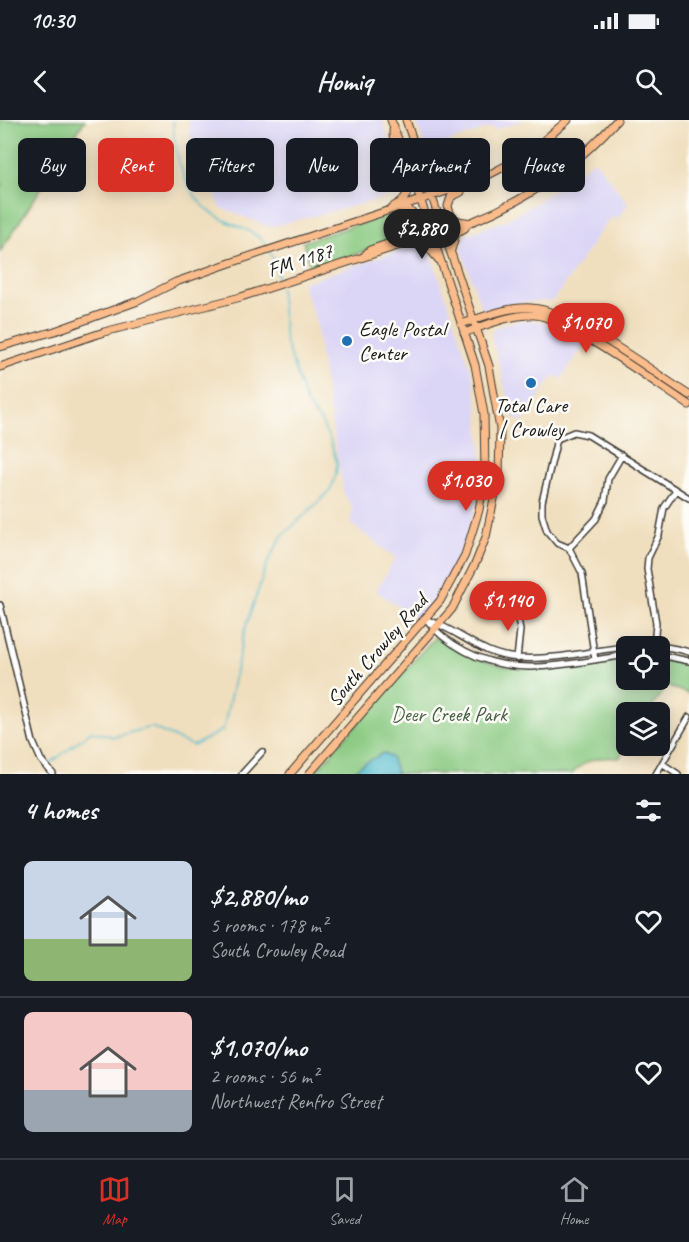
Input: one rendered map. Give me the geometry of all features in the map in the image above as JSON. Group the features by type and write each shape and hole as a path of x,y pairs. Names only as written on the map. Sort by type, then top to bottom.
{"main road":[{"name":"South Crowley Road","path":"406,120 412,138"},
{"name":"FM 1187","path":"547,138 568,120"},
{"name":"FM 1187","path":"0,367 104,332 241,297 474,221 506,208 568,167 617,120"},
{"name":"South Crowley Road","path":"290,774 427,620 455,577 465,555 479,510 486,450 484,414 475,365 421,201 392,123"},
{"path":"317,235 322,229 395,206 405,198 408,182 391,136 392,123"},
{"path":"474,221 460,222 453,218 448,206 451,197 502,173"},
{"name":"South Crowley Road","path":"309,774 440,624 466,584 486,537 493,509 500,451 496,395 477,328 431,192"},
{"name":"FM 1187","path":"0,347 56,331 138,301 176,282 230,263 447,192"},
{"path":"451,253 452,243 460,230 502,213 506,208"},
{"path":"363,256 370,250 409,238 415,232 416,221 411,211 395,209"},
{"path":"410,242 427,246 441,262"},
{"path":"461,324 515,309 559,314 689,394"},
{"path":"464,333 519,316 543,313 689,405"},
{"path":"486,450 500,451"}],"street":[{"path":"595,660 582,573 568,548 551,537 542,515 542,502 557,439 566,434 581,432 689,498"},
{"path":"568,548 597,519 606,501 608,479 622,455"},
{"path":"655,636 656,623 647,569 648,558 659,535 664,508 676,490"},
{"path":"514,596 520,630 516,667"},
{"path":"0,605 33,742 41,760 53,774"},
{"path":"427,620 440,624 479,648 517,658 535,659 616,647"},
{"path":"427,620 435,631 475,657 516,667 536,668 616,657"},
{"path":"670,649 689,652"},
{"path":"670,657 689,661"},
{"path":"656,774 689,717"},
{"path":"242,774 262,752"},
{"path":"663,764 678,774"}],"shaded area":[{"path":"189,120 382,120 388,138 370,138 370,192 398,192 396,195 270,227 221,208 214,192 274,192 274,138 191,138"},
{"path":"416,120 524,120 494,130 492,127 460,138 422,138"},
{"path":"595,160 628,204 619,217 609,219 553,301 527,302 482,310 462,251 465,235 504,221 551,192 585,192 585,167"},
{"path":"417,245 426,248 433,260 472,373 478,409 482,460 477,502 463,547 436,600 418,620 376,591 396,558 350,523 353,508 344,495 317,325 302,283"},
{"path":"531,320 549,324 584,345 561,379 554,375 522,423 507,412 507,395 491,334 495,328 511,322"}],"green space":[{"path":"0,120 85,120 73,138 18,138 18,192 39,192 0,252 0,189 3,184 0,181"},
{"path":"402,210 409,213 414,224 413,231 404,237 311,270 303,242"},
{"name":"Deer Creek Park","path":"434,638 487,662 509,667 552,669 616,660 616,690 663,690 656,702 616,702 616,756 620,756 593,760 582,765 572,774 313,774"},
{"name":"Deer Creek Park","path":"670,660 689,665 689,694 670,687"}],"water":[{"path":"383,753 391,757 397,774 352,774 360,766"}],"waterway":[{"path":"173,120 179,163 184,177 199,201 222,219 259,237 268,248"},
{"path":"270,252 275,261 279,282"},
{"path":"51,763 91,731 114,737 151,727 193,746 223,730 245,629 267,564 282,536 330,491 336,474 337,463 330,440 321,422 307,405 285,341 280,287"},
{"path":"322,768 329,774"}],"place":[{"name":"Eagle Postal Center","path":"347,341"},
{"name":"Total Care | Crowley","path":"531,383"}]}
